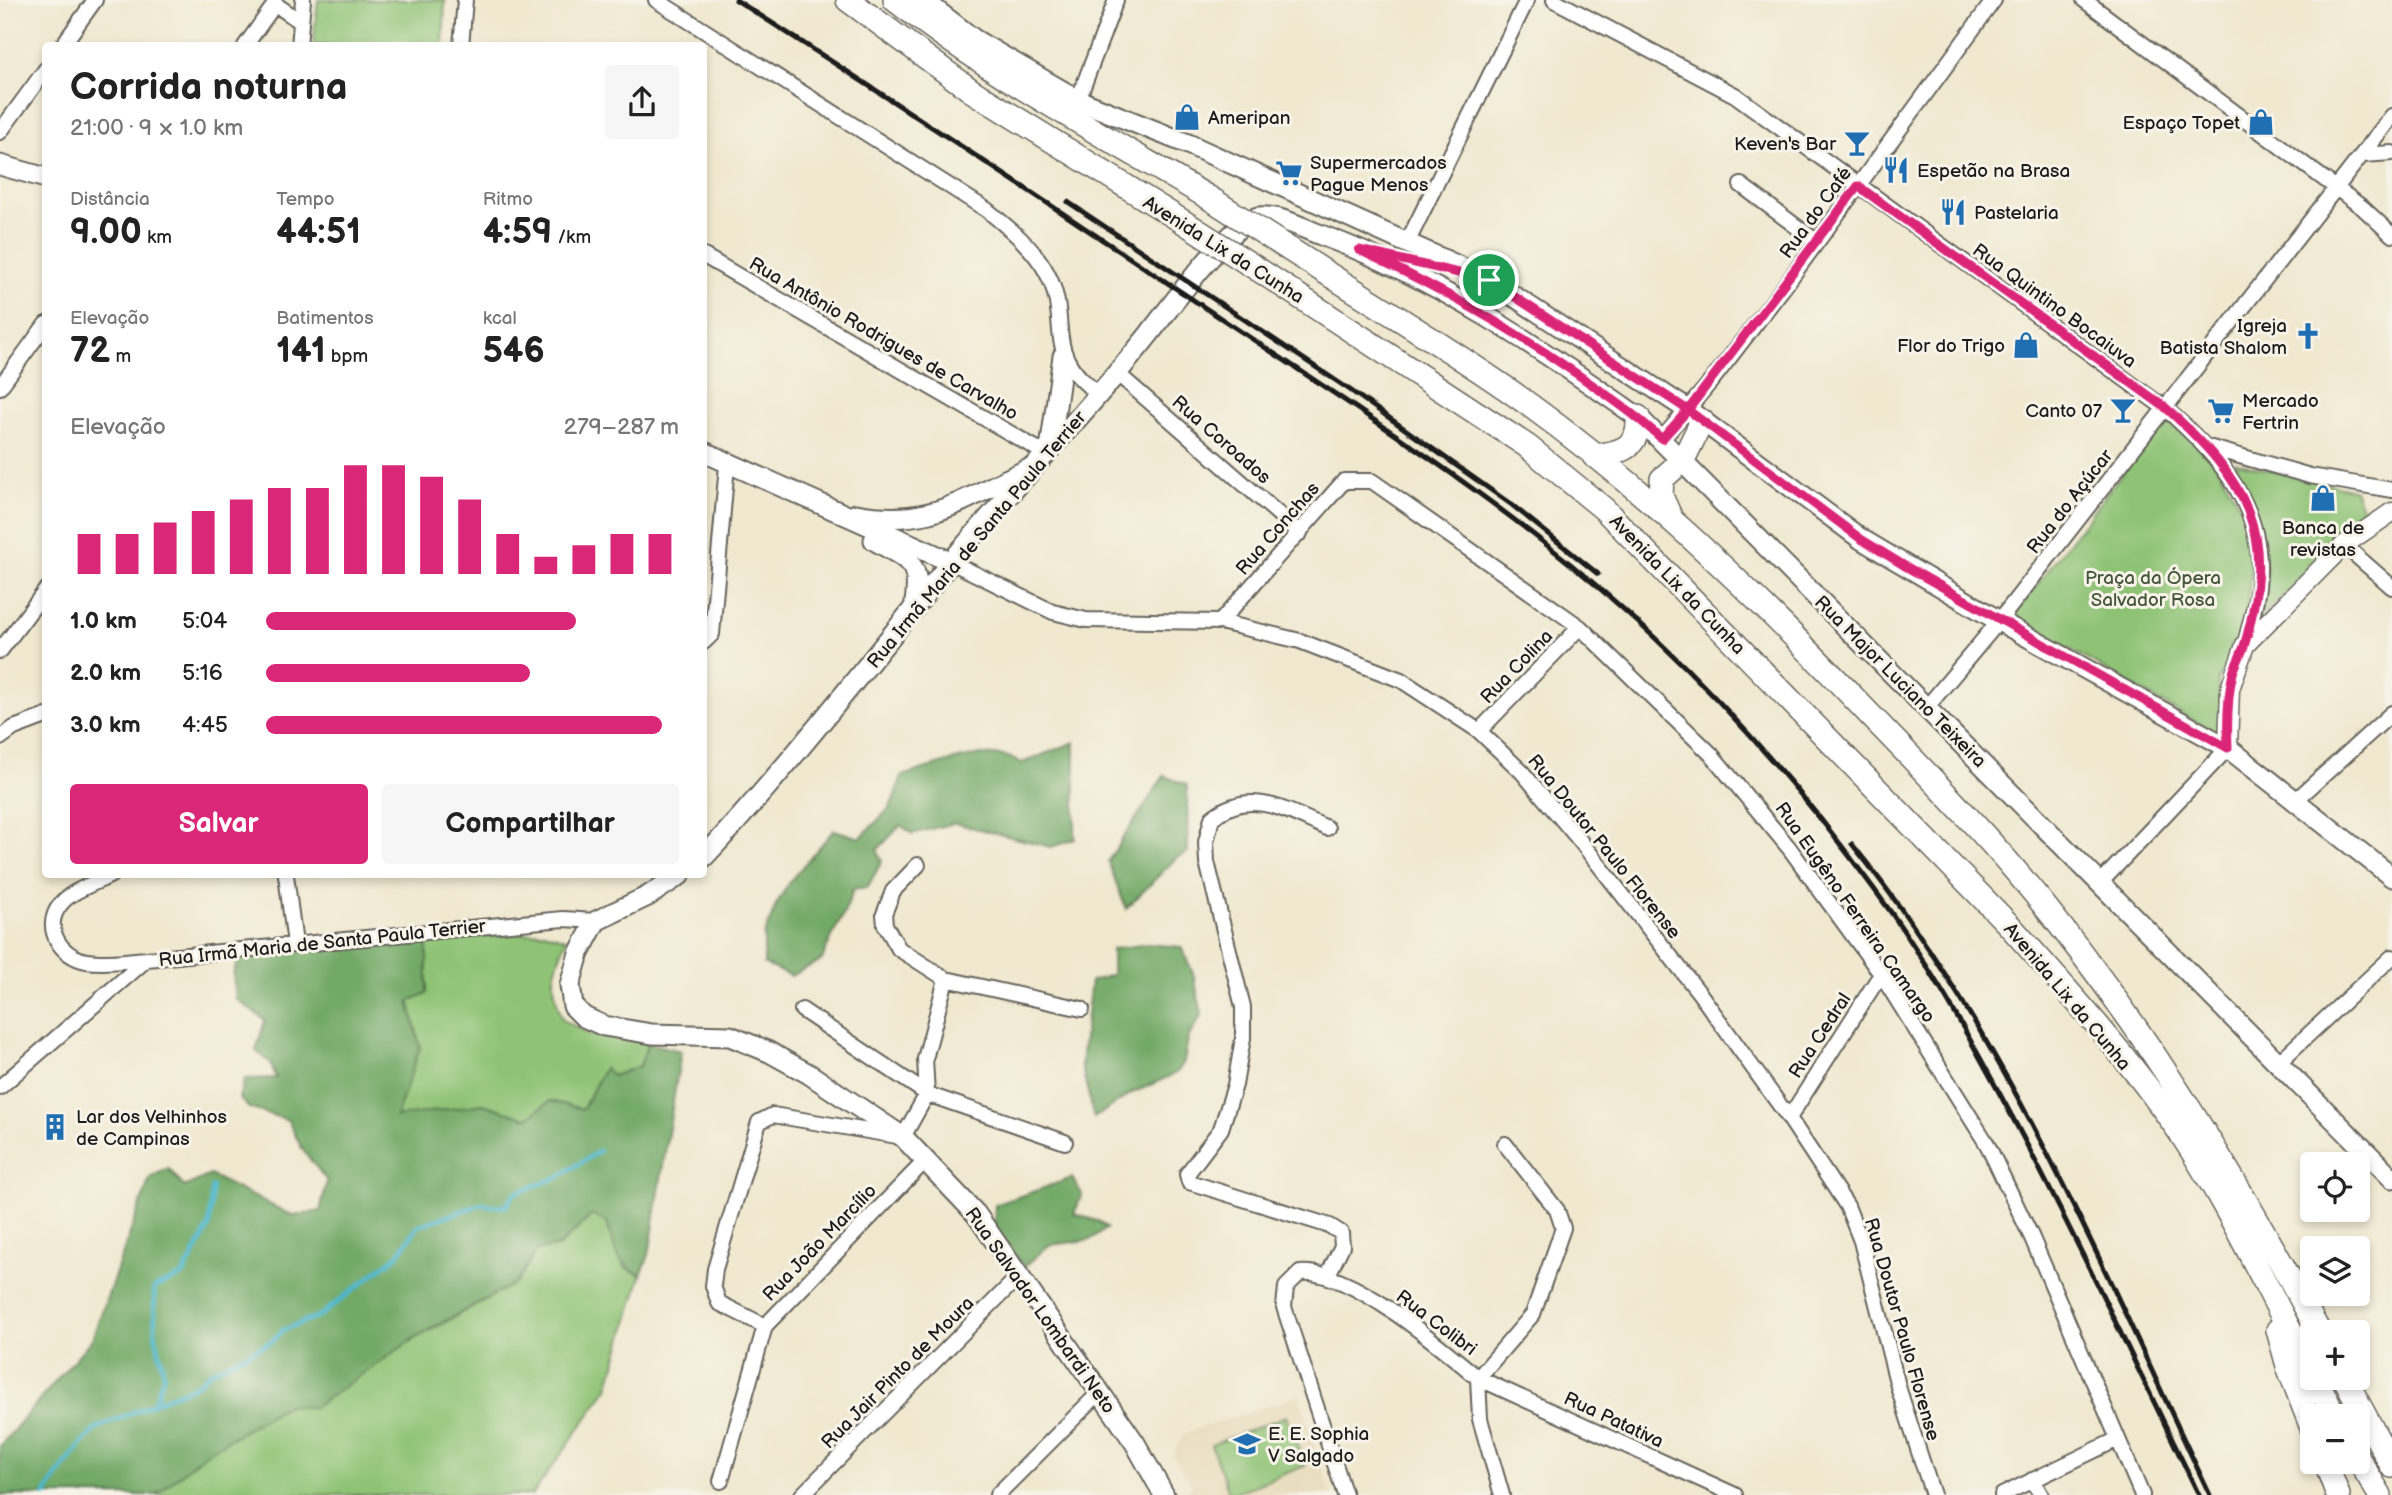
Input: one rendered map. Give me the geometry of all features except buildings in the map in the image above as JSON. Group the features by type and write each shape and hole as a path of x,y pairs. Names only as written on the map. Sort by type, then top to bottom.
{"highway":[{"name":"Avenida Lix da Cunha","path":"848,0 972,91 1259,270 1527,446 1632,534 2055,976 2178,1130 2227,1209 2300,1351"},
{"name":"Avenida Lix da Cunha","path":"907,3 940,34 1035,95 1211,199 1507,390 1672,519 1774,615 1961,811 2049,912 2157,1057 2230,1170 2312,1320"},
{"path":"940,34 1008,62"},
{"path":"1672,519 1660,488 1665,474 1683,460 1695,415"},
{"path":"1594,456 1630,447 1635,440 1638,417"},
{"path":"2269,1293 2288,1366 2303,1404"},
{"path":"2351,1390 2392,1466"},
{"path":"2330,1474 2338,1495"},
{"path":"2367,1474 2379,1495"}],"main road":[{"path":"907,3 1077,100 1188,144 1408,241 1489,280 1695,415 1861,539 2000,621 2228,748 2392,877"},
{"path":"0,165 42,177"},
{"name":"Rua Major Luciano Teixeira","path":"1248,221 1258,217 1283,220 1359,250 1443,289 1520,334 1638,417 2392,1178"},
{"name":"Rua Irmã Maria de Santa Paula Terrier","path":"707,853 913,612 951,562 1118,374 1207,260 1248,221"},
{"name":"Rua Major Luciano Teixeira","path":"1359,250 1489,280"},
{"path":"830,509 868,517 926,516 954,506 1044,456 1063,356"},
{"path":"707,454 727,465 951,562"},
{"path":"830,509 913,566 919,580 913,612"},
{"name":"Rua Irmã Maria de Santa Paula Terrier","path":"596,921 648,896 675,878"},
{"name":"Rua Salvador Lombardi Neto","path":"596,921 579,953 570,985 573,1006 584,1017 604,1026 652,1034 730,1036 799,1068 903,1137 976,1214 1135,1443 1164,1495"}],"street":[{"path":"65,42 95,0"},
{"path":"299,42 303,0"},
{"path":"461,42 466,0"},
{"path":"656,0 987,210 1007,226 1040,261 1049,276 1063,356 1079,378 1099,394"},
{"path":"1077,100 1116,0"},
{"path":"1408,241 1527,0"},
{"name":"Rua Quintino Bocaiuva","path":"1555,0 1735,95 2166,408 2208,447 2239,491 2258,544 2258,588 2245,645"},
{"name":"Rua do Café","path":"1662,439 1695,415 1817,242 1994,0"},
{"path":"2084,0 2337,189 2392,235"},
{"path":"247,42 272,2 301,22"},
{"path":"0,132 42,74"},
{"name":"Rua do Açúcar","path":"1926,708 2000,621 2392,116"},
{"path":"2363,155 2392,153"},
{"path":"1741,185 1817,242"},
{"name":"Rua Antônio Rodrigues de Carvalho","path":"707,258 1044,456"},
{"path":"0,387 42,329"},
{"name":"Rua Coroados","path":"1118,374 1300,533"},
{"path":"2208,447 2342,483 2392,490"},
{"path":"707,639 712,634 727,465"},
{"name":"Rua Conchas","path":"1220,622 1344,481 1372,481"},
{"name":"Rua Eugêno Ferreira Camargo","path":"1372,481 1580,627 1682,724 1757,806 1881,974 1987,1144 2032,1238 2116,1440 2142,1495"},
{"path":"2101,882 2228,748 2230,689 2245,645 2344,545 2392,512"},
{"path":"2344,545 2392,587"},
{"name":"Rua Doutor Paulo Florense","path":"951,562 1054,612 1086,620 1220,622 1300,641 1350,658 1401,680 1479,731 1522,772 1581,842 1700,994 1789,1118 1847,1206 1858,1232 1899,1390 1933,1495"},
{"path":"0,651 42,595"},
{"name":"Rua Colina","path":"1479,731 1580,627"},
{"path":"2296,800 2392,713"},
{"path":"0,738 14,728 42,718"},
{"path":"1326,828 1253,801 1234,804 1212,818 1206,842 1207,862 1243,1007 1243,1038 1235,1085 1221,1129 1187,1174 1189,1182 1330,1226 1341,1233 1342,1246 1328,1275"},
{"path":"918,865 893,891 884,914 885,925 899,949 946,979 1082,1009"},
{"path":"106,878 60,904 52,920 55,940 65,951 86,961 147,959"},
{"path":"286,878 295,944"},
{"name":"Rua Irmã Maria de Santa Paula Terrier","path":"0,1087 147,959 563,919 596,921"},
{"path":"2279,1062 2392,957"},
{"name":"Rua Cedral","path":"1789,1118 1881,974"},
{"path":"765,1326 719,1303 713,1286 715,1269 759,1122 773,1115 903,1137 927,1094 925,1059 946,979"},
{"path":"802,1010 927,1094 1065,1142"},
{"path":"1478,1378 1533,1314 1563,1228 1557,1210 1505,1144"},
{"name":"Rua João Marcílio","path":"721,1481 765,1326 926,1160"},
{"name":"Rua Colibri","path":"1345,1495 1284,1307 1286,1287 1300,1273 1313,1271 1328,1275 1410,1325 1478,1378 1480,1419 1502,1495"},
{"name":"Rua Jair Pinto de Moura","path":"802,1495 1018,1276"},
{"name":"Rua Patativa","path":"1478,1378 1735,1495"},
{"path":"997,1495 1098,1393"},
{"path":"2002,1495 2116,1440"},
{"path":"2032,1479 2041,1495"}],"shaded area":[{"name":"E. E. Sophia V Salgado","path":"1299,1395 1331,1495 1183,1495 1192,1485 1172,1455 1185,1433"}],"green space":[{"path":"318,0 445,0 443,42 313,42"},
{"name":"Praça da Ópera Salvador Rosa","path":"2163,420 2189,434 2210,454 2247,517 2252,567 2245,621 2239,646 2218,680 2226,740 2013,616"},
{"path":"2235,462 2355,490 2366,518 2260,617 2267,568 2254,516"},
{"path":"1075,742 1075,839 1051,847 954,823 912,834 901,825 877,850 882,861 867,888 853,889 822,960 791,976 764,964 764,935 777,903 790,881 834,830 860,838 890,808 902,776 980,755 1010,757 1022,763"},
{"path":"1164,776 1187,785 1188,852 1176,858 1126,909 1108,861"},
{"path":"544,932 567,939 554,979 563,1020 591,1035 631,1038 648,1043 640,1066 613,1076 604,1069 583,1109 550,1101 527,1118 483,1104 395,1118 420,1047 409,1000 426,993 427,941"},
{"path":"427,941 427,993 409,1001 420,1047 396,1117 483,1104 527,1118 550,1101 583,1109 604,1068 613,1076 640,1066 648,1043 681,1051 649,1255 641,1275 626,1265 617,1254 607,1222 592,1215 559,1246 537,1250 517,1282 416,1337 313,1408 287,1405 203,1455 156,1495 0,1495 0,1446 92,1339 150,1178 168,1168 184,1187 210,1175 293,1216 320,1211 327,1181 302,1149 288,1120 249,1108 239,1098 245,1079 276,1078 270,1062 256,1051 265,1020 236,999 233,975 239,957"},
{"path":"1148,944 1181,947 1193,973 1202,1014 1188,1038 1184,1062 1177,1073 1132,1093 1094,1118 1081,1064 1091,981 1112,975 1112,949"},
{"path":"1072,1178 1082,1194 1074,1214 1100,1222 1107,1228 1090,1240 1049,1245 1024,1267 994,1227 995,1205"},
{"path":"592,1215 607,1222 625,1267 641,1275 608,1388 532,1495 156,1495 203,1455 287,1405 386,1355 517,1282 537,1250 559,1246"},
{"path":"1286,1416 1305,1466 1230,1495 1211,1445"}],"waterway":[{"path":"46,1495 68,1461 97,1428 196,1385 210,1372 272,1341 283,1330 321,1315 398,1255 418,1226 482,1204 505,1207 515,1193 557,1178 599,1151"},
{"path":"154,1403 164,1374 155,1333 154,1288 183,1275 209,1226 212,1187"}],"railway":[{"path":"736,0 971,152 1437,463 1494,504 1603,591 1685,667 1770,758 1823,822 1893,915 1945,996 2082,1253 2199,1495"},
{"path":"1068,202 1350,390 1512,505 1598,574"},
{"path":"1852,844 1908,918 1959,996 2006,1076 2091,1242 2210,1495"}],"place":[{"name":"Ameripan","path":"1187,117"},
{"name":"Espaço Topet","path":"2261,122"},
{"name":"Keven's Bar","path":"1857,143"},
{"name":"Espetão na Brasa","path":"1896,170"},
{"name":"Supermercados Pague Menos","path":"1289,173"},
{"name":"Pastelaria","path":"1953,212"},
{"name":"Igreja Batista Shalom","path":"2308,336"},
{"name":"Flor do Trigo","path":"2026,345"},
{"name":"Canto 07","path":"2123,410"},
{"name":"Mercado Fertrin","path":"2221,411"},
{"name":"Banca de revistas","path":"2323,498"},
{"name":"Lar dos Velhinhos de Campinas","path":"55,1127"},
{"name":"E. E. Sophia V Salgado","path":"1247,1444"}],"route":[{"path":"1489,280 1359,250 1443,289 1520,334 1638,417 1662,439 1688,410 1861,539 2000,621 2228,748 2230,689 2245,645 2258,588 2259,559 2258,544 2249,516 2228,473 2208,447 2166,408 1858,186 1688,410 1489,280"}]}
